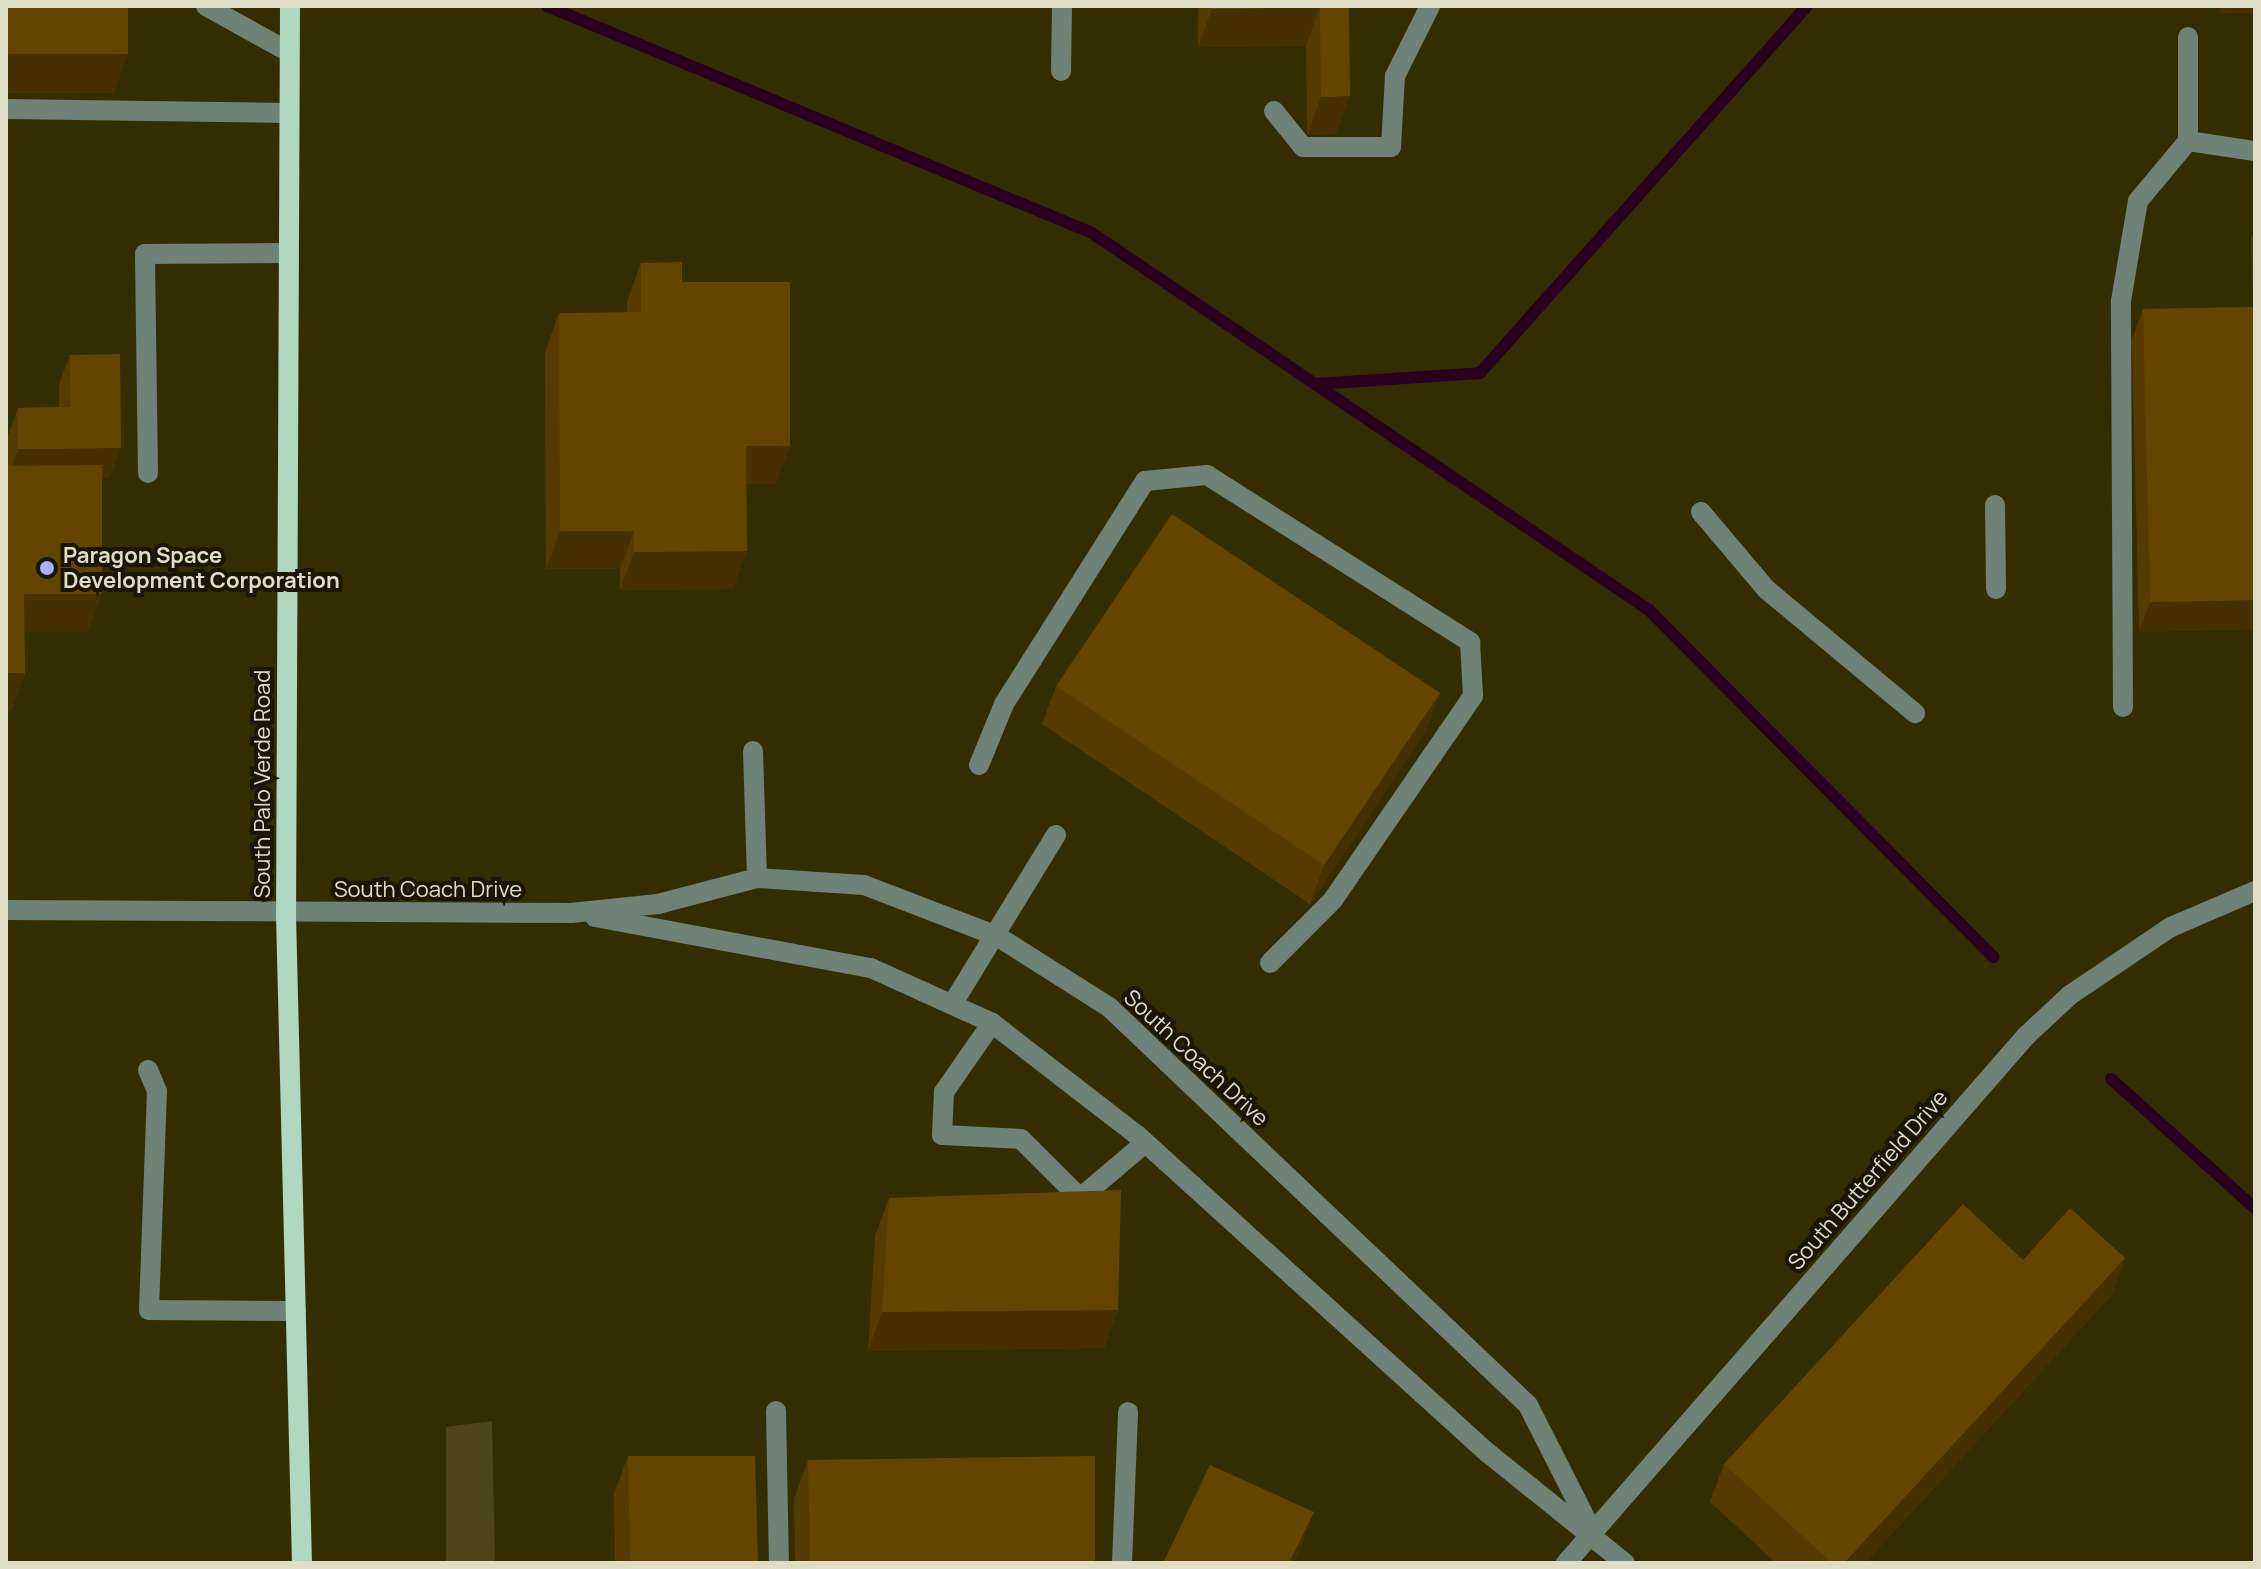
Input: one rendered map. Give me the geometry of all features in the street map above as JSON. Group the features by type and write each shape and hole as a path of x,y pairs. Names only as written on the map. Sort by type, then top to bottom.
{"main road":[{"name":"South Palo Verde Road","path":"290,6 286,915 302,1563"}],"street":[{"path":"206,6 289,52"},
{"path":"1061,71 1062,6"},
{"path":"1274,111 1303,147 1391,147 1395,76 1430,6"},
{"path":"2123,707 2121,301 2138,201 2188,141 2188,37"},
{"path":"6,109 289,113"},
{"path":"2188,141 2255,151"},
{"path":"148,473 145,254 289,253"},
{"path":"979,765 1004,704 1145,481 1207,475 1470,642 1473,696 1333,900 1270,963"},
{"path":"1995,505 1996,589"},
{"path":"1701,512 1766,589 1915,713"},
{"path":"753,751 757,878"},
{"path":"953,1003 997,936 1056,835"},
{"name":"South Coach Drive","path":"6,910 286,915 571,913 658,904 757,878 864,885 997,936 1109,1007 1528,1405 1593,1533"},
{"name":"South Butterfield Drive","path":"1566,1563 2027,1035 2070,995 2171,927 2255,891"},
{"name":"South Coach Drive","path":"571,913 871,968 992,1023 1145,1143 1488,1453 1593,1533 1625,1563"},
{"path":"992,1023 944,1092 942,1135 1021,1139 1080,1198 1145,1143"},
{"path":"148,1070 157,1091 149,1310 296,1311"},
{"path":"776,1411 779,1563"},
{"path":"1122,1563 1128,1412"}],"shaded area":[{"path":"492,1421 495,1563 446,1563 446,1427"}],"building":[{"path":"6,6 128,6 128,54 6,54"},
{"path":"1212,6 1349,6 1350,96 1321,97 1320,7 1212,9"},
{"path":"682,262 682,282 790,282 790,446 746,446 747,551 634,552 634,531 560,531 559,313 641,312 641,263"},
{"path":"2255,307 2255,600 2150,602 2143,309"},
{"path":"120,354 121,448 18,449 18,408 70,407 70,355"},
{"path":"102,465 102,594 24,594 25,673 6,673 6,466"},
{"path":"1172,514 1440,693 1324,865 1056,686"},
{"path":"1121,1190 1118,1310 882,1312 889,1198"},
{"path":"1963,1204 2023,1260 2070,1208 2125,1258 1844,1563 1832,1563 1724,1464"},
{"path":"628,1456 755,1456 758,1563 630,1563"},
{"path":"1095,1456 1095,1563 810,1563 808,1460"},
{"path":"1210,1465 1314,1512 1289,1563 1163,1563"}],"waterway":[{"path":"547,6 1092,233 1649,610 1994,957"},
{"path":"1316,384 1480,373 1807,6"},
{"path":"2111,1079 2255,1208"}],"place":[{"name":"Paragon Space Development Corporation","path":"47,568"}]}
